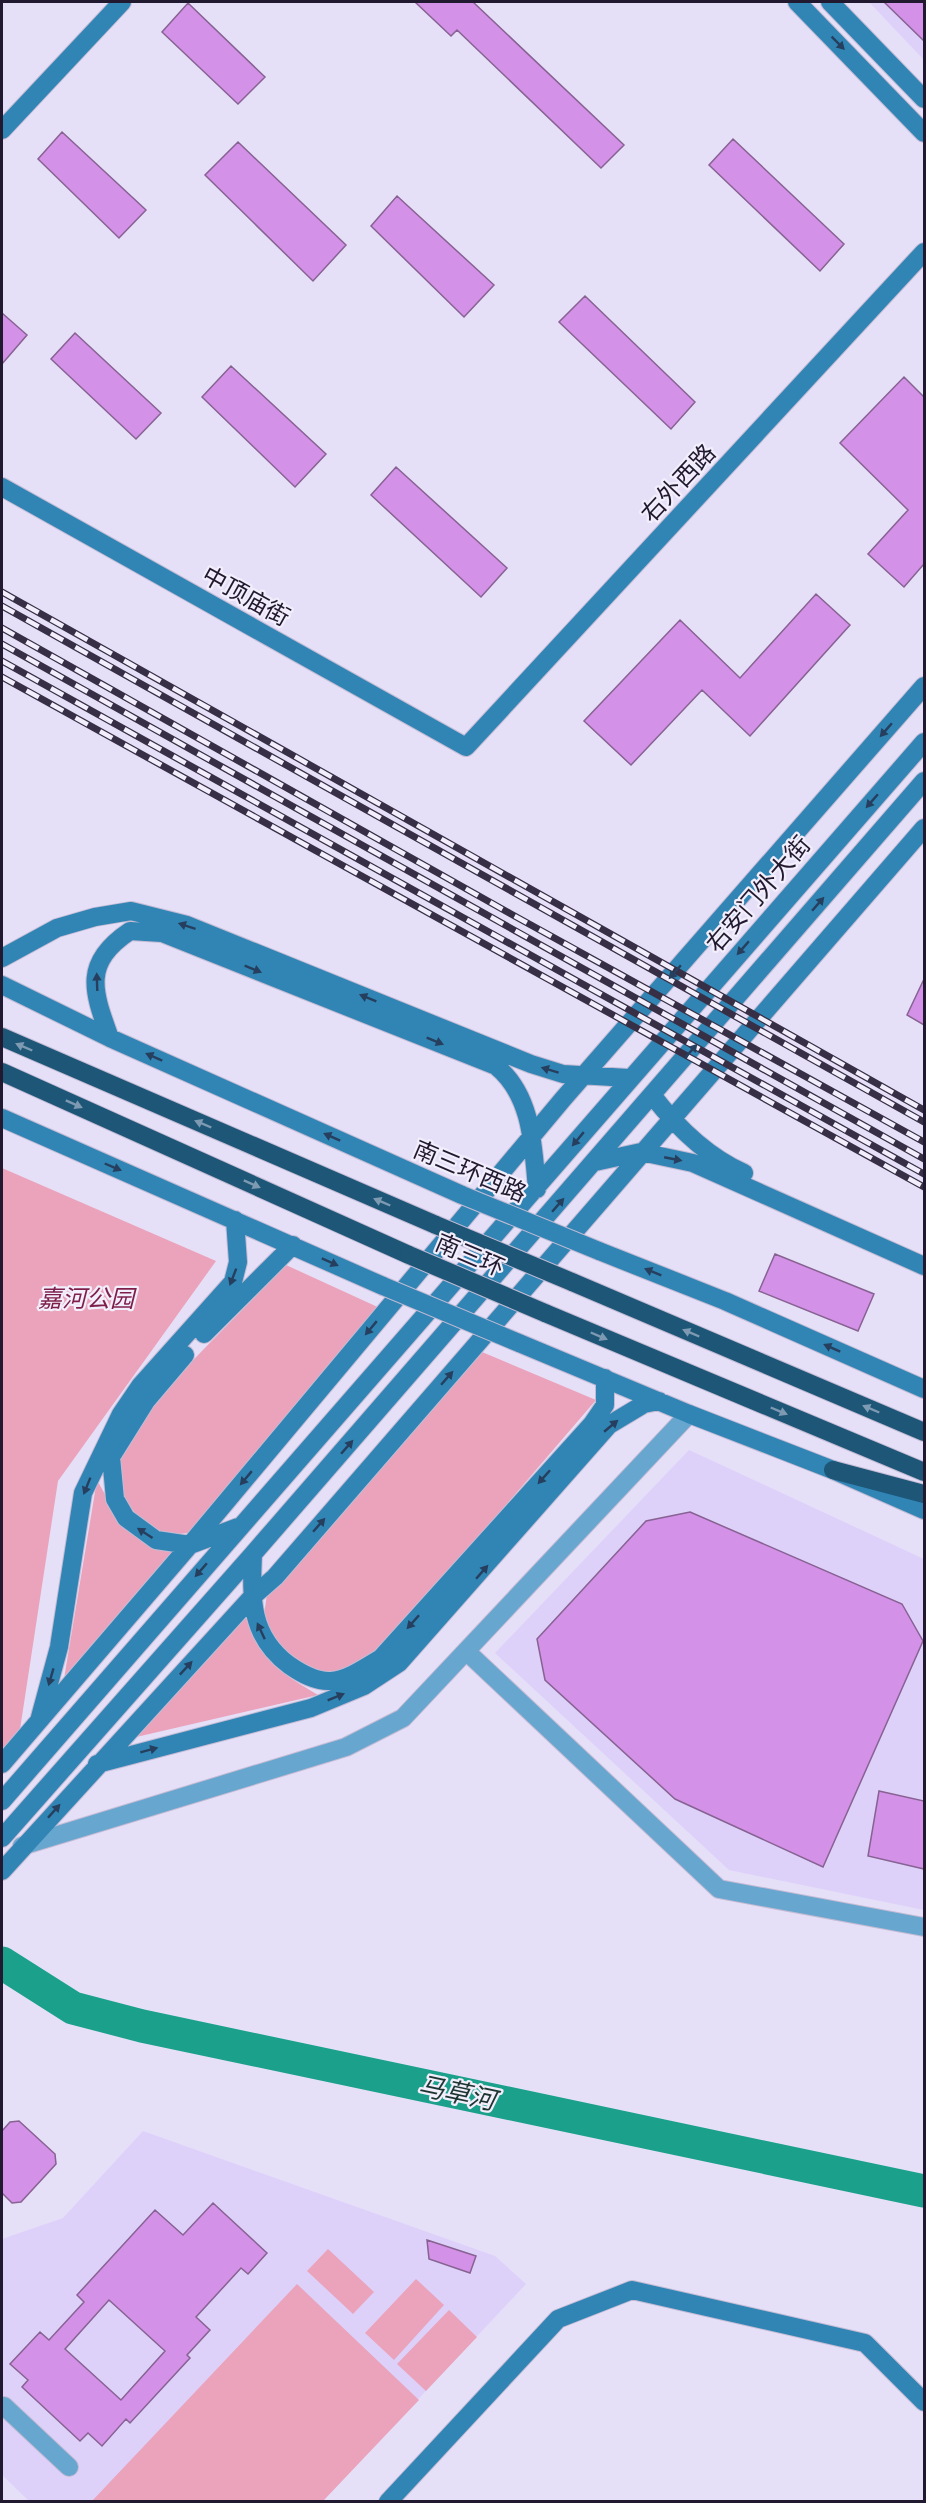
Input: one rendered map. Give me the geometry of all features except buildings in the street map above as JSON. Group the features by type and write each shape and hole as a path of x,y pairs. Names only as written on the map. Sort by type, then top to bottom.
{"highway":[{"name":"南三环","path":"2,1037 436,1225 924,1432"},
{"name":"南三环","path":"2,1072 409,1255 924,1472"},
{"path":"833,1470 924,1494"}],"main road":[{"path":"2,130 122,2"},
{"path":"797,2 924,133"},
{"path":"830,2 924,99"},
{"name":"右外西路","path":"466,747 924,252"},
{"name":"中顶庙街","path":"2,487 466,747"},
{"path":"2,1764 190,1545 585,1074 924,686"},
{"name":"右安门外大街","path":"2,1801 240,1526 537,1189 628,1078 924,742"},
{"path":"2,1838 595,1162 924,781"},
{"path":"2,1871 96,1764 251,1598 275,1577 924,828"},
{"path":"2,958 57,928 131,911 187,925 531,1064 563,1074 628,1078"},
{"path":"110,1038 99,1008 95,976 101,956 130,932 162,933 496,1066 509,1077 523,1102 532,1136 537,1189"},
{"name":"南三环西路","path":"2,985 110,1038 462,1195 725,1301 924,1389"},
{"path":"652,1095 670,1119 726,1165 924,1256"},
{"path":"2,1118 383,1286 689,1414 833,1470 924,1510"},
{"path":"595,1162 641,1152 693,1163 924,1266"},
{"path":"25,1774 59,1647 83,1493 121,1414 140,1386 201,1322 233,1282 238,1262 235,1220"},
{"path":"240,1526 190,1545 156,1540 126,1518 115,1499 111,1457 146,1401 200,1338 293,1245"},
{"path":"253,1554 251,1598 259,1630 275,1655 312,1679 333,1681 373,1662 389,1649 592,1424 605,1405 605,1378"},
{"path":"53,1779 96,1764 311,1708 373,1680 399,1663 609,1425 644,1404 659,1401"},
{"path":"2,1855 22,1846"},
{"path":"388,2502 558,2319 632,2290 865,2343 924,2402"}],"street":[{"path":"22,1846 346,1747 403,1718 689,1414"},
{"path":"466,1652 719,1889 924,1927"},
{"path":"2,2409 4,2406 69,2467"}],"shaded area":[{"path":"869,2 924,2 924,60"},
{"path":"689,1450 924,1559 924,1910 729,1870 495,1653"},
{"path":"143,2131 495,2256 526,2284 323,2501 29,2501 2,2475 2,2239 63,2218"}],"green space":[{"name":"嘉河公园","path":"2,1168 216,1261 58,1481 17,1749 2,1764"},
{"path":"286,1265 382,1309 188,1533 169,1535 143,1523 120,1494 116,1459 156,1398"},
{"path":"482,1352 596,1400 379,1653 335,1677 315,1675 279,1652 263,1622 267,1594"},
{"path":"97,1480 118,1518 177,1553 64,1679"},
{"path":"245,1610 256,1640 271,1661 291,1678 318,1695 132,1738"},
{"path":"328,2249 374,2292 353,2314 307,2271"},
{"path":"416,2279 444,2305 394,2360 365,2333"},
{"path":"297,2284 419,2400 323,2501 92,2501"},
{"path":"449,2310 477,2337 426,2391 397,2364"}],"waterway":[{"name":"马草河","path":"2,1963 73,2008 142,2026 924,2191"}],"railway":[{"path":"2,592 924,1110"},
{"path":"2,606 924,1122"},
{"path":"2,628 511,914 924,1142"},
{"path":"2,644 924,1159"},
{"path":"2,661 924,1174"},
{"path":"2,677 924,1187"}]}
